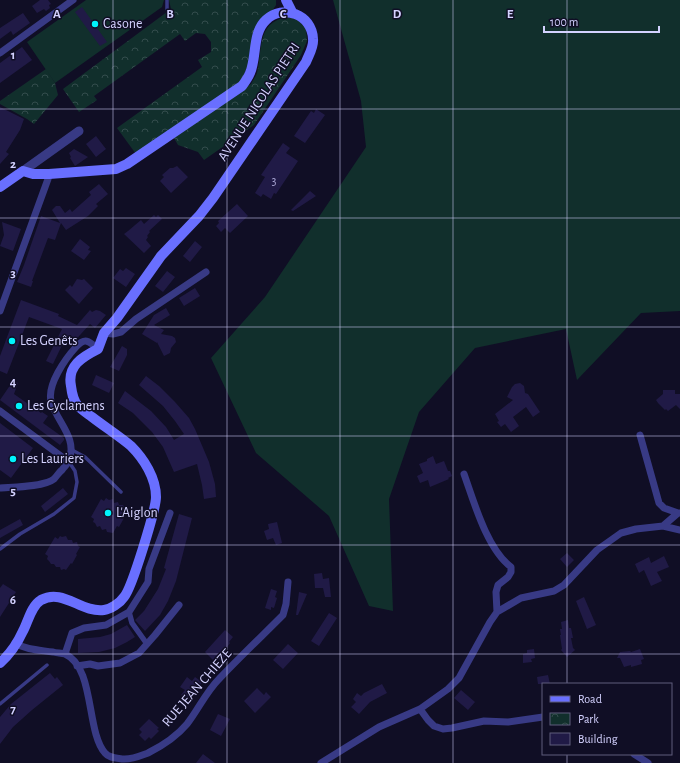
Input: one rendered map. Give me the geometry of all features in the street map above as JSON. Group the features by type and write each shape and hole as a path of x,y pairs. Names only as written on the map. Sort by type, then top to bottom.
{"main road":[{"path":"286,0 292,12"},
{"name":"AVENUE NICOLAS PIETRI","path":"23,171 33,174 48,174 116,169 127,164 141,156 242,86 250,73 258,33 265,21 273,15 292,12 303,18 310,28 313,37 313,47 306,62 213,198 199,216 161,256 104,333 98,349"},
{"path":"0,187 23,171"},
{"path":"0,663 22,632 32,610 38,602 47,597 58,596 91,610 105,610 116,605 124,597 132,580 156,497 153,480 144,462 131,446 78,406 72,396 69,380 72,370 81,357 98,349"}],"street":[{"path":"0,53 73,0"},
{"path":"23,171 79,131"},
{"path":"0,311 48,179 48,174"},
{"path":"104,333 113,334 121,332 136,319 206,272"},
{"path":"0,488 38,485 53,480 69,462 72,450 70,440 51,400 52,390 56,375 69,355 80,342 90,342 98,349"},
{"path":"0,411 69,462"},
{"path":"640,435 659,503 664,508 679,513"},
{"path":"464,474 486,532 496,550 510,568 511,572 508,577 498,585 496,592 497,612"},
{"path":"15,643 22,648 65,654 72,633 84,628 106,625 129,612 148,582 149,569 170,513"},
{"path":"662,526 679,513"},
{"path":"322,763 379,727 420,709 448,690 459,678 497,612 521,598 554,591 564,585 597,550 622,533 636,529 662,526 680,530"},
{"name":"RUE JEAN CHIEZE","path":"65,654 77,666 86,686 95,733 99,745 106,754 113,758 128,760 156,749 176,735 187,724 217,681 283,614 286,604 288,582"},
{"path":"77,666 90,664 98,666 120,663 139,653 179,605"},
{"path":"129,612 132,623 147,644"},
{"path":"420,709 434,726 443,729 484,721 508,722 542,717"},
{"path":"636,755 648,763"}],"lane":[{"path":"167,0 167,9"},
{"path":"72,450 85,457 121,492"},
{"path":"0,549 20,534 54,514 74,498 77,482 75,471 69,462"},
{"path":"0,704 46,665"}],"green space":[{"name":"Casone","path":"86,0 164,0 162,7 55,83 27,42"},
{"path":"169,0 276,0 276,5 241,81 136,154 117,128 202,67 198,60 211,52 211,42 205,34 196,33 185,41 180,34 94,96 97,100 79,112 63,89 171,9"},
{"path":"333,0 680,0 680,311 641,313 577,380 566,329 475,348 419,412 389,499 393,611 369,606 329,516 256,453 211,358 265,297 366,147 361,101"},
{"path":"286,17 297,19 306,29 307,41 301,55 254,125 204,160 198,152 178,145 174,138 251,84 257,73 262,39 265,31 276,20"},
{"path":"46,69 55,83 58,95 34,124 0,104 0,101"}],"building":[{"path":"40,0 48,0 51,4 49,5 50,8 46,11 44,9 37,13 32,6"},
{"path":"82,7 107,42 100,46 75,12"},
{"path":"23,13 30,23 13,35 11,31 0,39 0,28"},
{"path":"22,47 32,60 0,83 0,63"},
{"path":"0,107 24,119 20,130 6,152 9,154 0,164"},
{"path":"316,109 325,115 305,143 294,136 311,111 314,113"},
{"path":"96,136 106,149 96,157 86,144"},
{"path":"283,143 290,148 286,153 298,161 271,199 263,194 261,197 255,193 265,177 261,175"},
{"path":"74,149 88,157 75,166 69,153"},
{"path":"177,166 188,177 171,193 160,181 164,177 162,175 170,168"},
{"path":"99,184 108,194 96,204 98,206 88,216 66,230 61,223 55,240 48,238 31,287 17,282 41,216 60,223 52,210 56,206 60,206 65,213 70,209 72,212 91,195 89,192"},
{"path":"310,191 316,196 293,211 291,210"},
{"path":"237,204 248,216 230,233 225,228 221,232 216,226 219,223 218,221"},
{"path":"154,215 156,217 158,215 162,219 149,231 150,232 146,240 151,246 144,253 124,234 141,220 144,224"},
{"path":"2,222 21,229 13,251 0,246 4,235"},
{"path":"80,239 90,247 88,250 91,251 84,260 71,251"},
{"path":"195,241 202,247 190,262 183,256"},
{"path":"126,268 135,274 126,287 113,278 120,269 123,271"},
{"path":"167,271 175,277 163,292 155,286"},
{"path":"77,279 84,279 93,288 79,304 65,290 70,285 72,287"},
{"path":"195,288 200,296 184,306 179,298"},
{"path":"21,300 59,314 58,316 77,325 90,310 92,312 96,310 100,311 106,315 95,328 90,324 71,345 65,339 53,364 46,361 62,329 29,317 7,374 0,371 0,356"},
{"path":"166,308 170,315 154,325 164,330 161,334 172,336 175,338 176,342 171,348 170,353 164,356 157,342 142,334 154,315"},
{"path":"122,346 127,349 127,355 119,371 110,367"},
{"path":"96,375 114,383 109,393 92,385"},
{"path":"146,376 159,386 189,418 209,462 215,484 216,497 204,499 197,464 174,472 163,447 152,432 133,413 118,403 125,391 151,411 166,427 174,440 184,434 163,406 139,385"},
{"name":"Les Cyclamens","path":"13,381 18,383 14,394 41,413 42,412 48,416 43,423 64,438 60,445 0,400"},
{"path":"520,383 524,386 525,393 528,394 540,412 533,417 526,407 513,417 519,426 511,432 505,424 501,427 497,422 499,421 495,414 513,400 507,397 512,387 515,384"},
{"path":"663,390 675,390 675,394 680,394 680,409 676,405 668,411 658,403 656,400 663,394"},
{"name":"Les Lauriers","path":"0,423 33,448 11,478 0,470"},
{"path":"433,456 436,464 444,461 452,476 448,478 449,479 430,487 428,480 420,483 417,476 423,473 419,464 427,461 427,459"},
{"path":"63,488 68,494 45,512 41,506"},
{"name":"L'Aiglon","path":"106,498 109,500 113,499 114,503 118,502 119,505 123,505 126,510 119,527 117,526 113,533 107,532 106,529 102,530 100,526 97,527 93,522 94,519 91,517 101,499 104,501"},
{"path":"179,514 192,518 176,581 168,601 160,615 145,631 135,620 144,611 158,589 166,569 164,568"},
{"path":"20,519 23,525 0,538 0,530"},
{"path":"277,522 282,543 276,545 273,538 267,540 264,531 269,529 268,524"},
{"path":"60,536 66,536 68,540 72,540 73,543 77,542 78,546 80,547 72,564 71,563 66,570 61,570 60,567 56,567 54,564 51,564 47,559 48,556 45,554 55,537 58,539"},
{"path":"567,553 574,560 567,567 560,559"},
{"path":"664,556 669,567 657,572 662,581 651,586 644,570 639,573 635,564 649,557 651,563"},
{"path":"322,573 323,579 329,578 331,597 325,597 323,588 315,588 314,574"},
{"path":"3,584 16,592 0,617 0,588"},
{"path":"271,589 277,591 275,597 277,598 274,608 271,607 271,610 265,608"},
{"path":"299,592 307,594 298,615 296,615"},
{"path":"584,597 596,625 587,629 576,601"},
{"path":"329,613 337,618 319,646 311,641"},
{"path":"568,620 573,638 571,638 573,648 575,650 567,657 561,650 560,629 562,629 561,622"},
{"path":"127,625 135,637 127,642 115,648 99,652 78,653 78,639 100,637 111,634"},
{"path":"225,630 233,637 225,650 228,653 221,661 216,656 213,660 205,652"},
{"path":"288,644 298,653 283,669 273,660"},
{"path":"534,649 535,658 531,659 532,662 523,663 523,654 527,653 527,650"},
{"path":"640,649 644,659 641,660 642,664 624,667 620,658 617,658 620,652 631,652"},
{"path":"50,673 55,679 57,677 63,685 13,727 0,744 0,717 11,704"},
{"path":"548,675 550,683 538,684 537,677"},
{"path":"187,677 192,681 195,677 202,682 194,695 191,694 187,700 181,695 185,690 180,687"},
{"path":"382,684 387,693 370,702 359,714 351,707 356,702 353,699 357,693 361,696"},
{"path":"257,688 264,695 266,692 271,697 255,713 244,701"},
{"path":"461,690 475,702 468,710 454,698"},
{"path":"218,714 230,719 221,736 210,730"},
{"path":"149,719 159,728 157,729 159,731 151,739 149,737 145,741 139,735 142,732 139,729"},
{"path":"203,754 215,763 196,763"}],"place":[{"name":"Casone","path":"95,24"},
{"name":"Les Genêts","path":"12,341"},
{"name":"Les Cyclamens","path":"19,406"},
{"name":"Les Lauriers","path":"13,459"},
{"name":"L'Aiglon","path":"108,513"}]}
